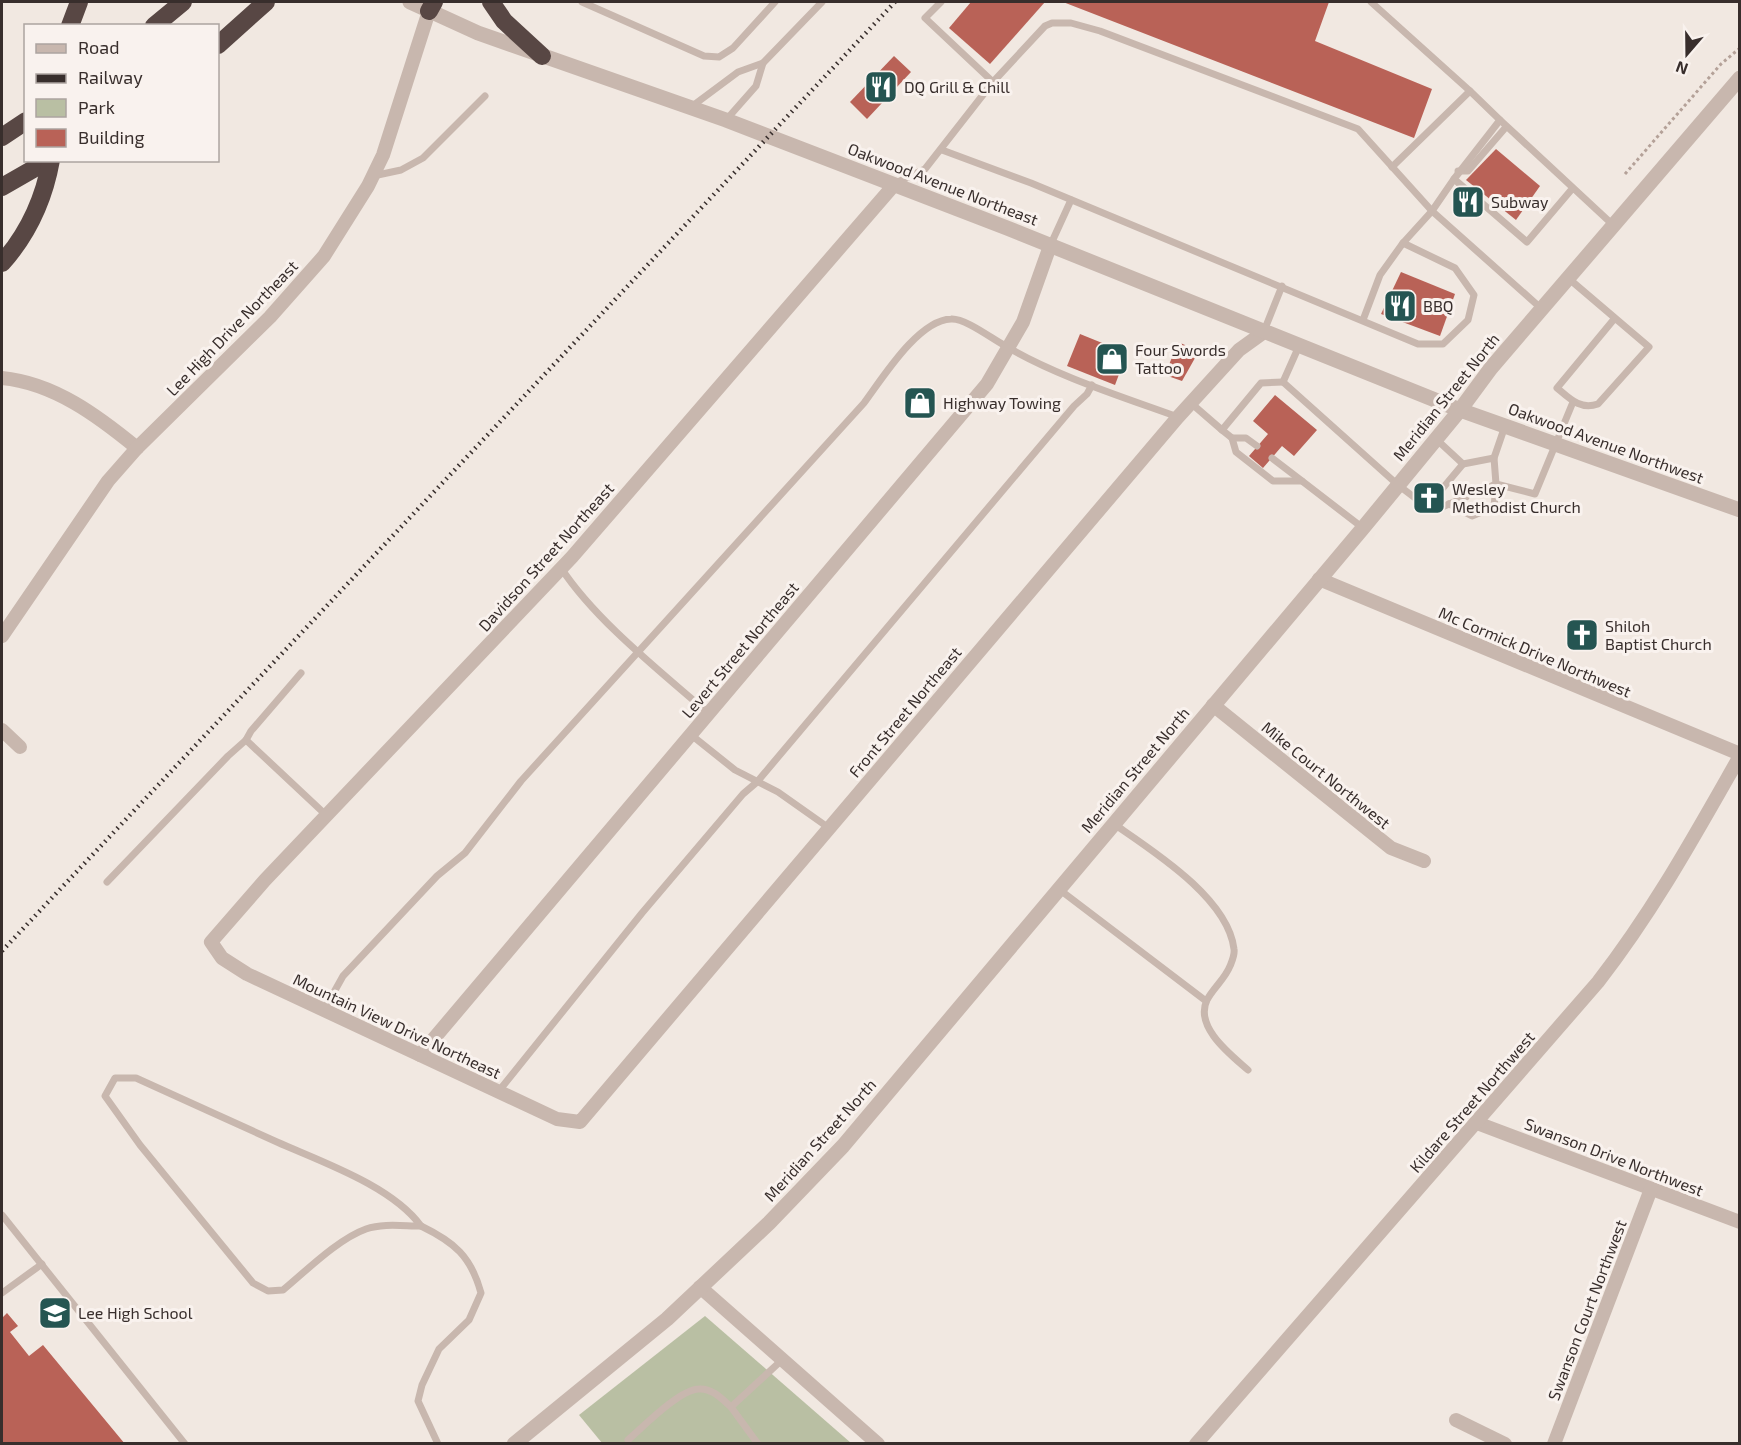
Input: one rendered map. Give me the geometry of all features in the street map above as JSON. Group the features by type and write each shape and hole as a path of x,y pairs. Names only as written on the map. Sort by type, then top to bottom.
{"highway":[{"path":"63,24 65,2"},
{"path":"71,24 79,2"},
{"path":"156,24 183,2"},
{"path":"219,44 266,2"},
{"path":"491,2 504,21 542,56"},
{"path":"2,137 24,122"},
{"path":"2,187 46,162"},
{"path":"2,263 26,230 43,195 50,162"}],"street":[{"name":"Oakwood Avenue Northeast","path":"410,2 431,4 478,33 691,107 894,184 1460,410"},
{"name":"Lee High Drive Northeast","path":"2,636 108,482 137,448 270,317 324,256 373,176 394,125 431,4"},
{"name":"Meridian Street North","path":"514,1443 667,1319 769,1223 843,1146 1363,528 1460,410 1491,368 1543,310 1612,224 1740,78"},
{"name":"Davidson Street Northeast","path":"211,942 326,815 561,568 894,184"},
{"name":"Levert Street Northeast","path":"420,1055 987,384 1023,322 1050,246"},
{"name":"Front Street Northeast","path":"580,1122 1178,417 1239,350 1264,332"},
{"path":"2,378 20,380 63,396 109,425 137,448"},
{"name":"Oakwood Avenue Northwest","path":"1460,410 1740,510"},
{"name":"Mc Cormick Drive Northwest","path":"1319,579 1740,755"},
{"name":"Mike Court Northwest","path":"1213,705 1391,848 1424,861"},
{"path":"2,730 20,747"},
{"name":"Kildare Street Northwest","path":"1196,1443 1598,982 1638,931 1675,873 1740,755"},
{"name":"Mountain View Drive Northeast","path":"211,942 222,958 247,974 557,1119 580,1122"},
{"name":"Swanson Drive Northwest","path":"1477,1123 1740,1222"},
{"name":"Swanson Court Northwest","path":"1554,1443 1650,1189"},
{"path":"700,1287 878,1443"},
{"path":"1456,1420 1504,1443"}],"lane":[{"path":"582,2 704,56 719,57 733,48 775,2"},
{"path":"726,120 756,86 763,63 820,2"},
{"path":"941,2 926,18 993,82"},
{"path":"1371,2 1612,224"},
{"path":"894,184 925,169 993,82 1045,26 1052,23 1071,23 1131,43 1358,129 1432,211 1543,310"},
{"path":"691,107 738,72 763,63"},
{"path":"1392,167 1470,91"},
{"path":"373,176 401,170 423,158 485,96"},
{"path":"1363,320 1380,275 1403,243 1432,211 1458,171 1500,120"},
{"path":"1458,171 1468,171 1506,127"},
{"path":"942,150 990,166 1418,344 1443,344 1468,320 1474,295 1455,268 1403,243"},
{"path":"1454,180 1527,242 1572,189"},
{"path":"1050,246 1071,200"},
{"path":"1568,278 1615,318 1649,347 1598,404 1588,408 1573,402 1557,388 1615,318"},
{"path":"1264,332 1282,286"},
{"path":"324,1010 343,976 437,876 465,853 521,782 864,403 913,340 930,325 951,319 975,328 1009,349 1092,385 1178,417"},
{"path":"1284,382 1299,346"},
{"path":"1222,430 1261,383 1284,382 1398,485 1427,507 1435,510 1466,497"},
{"path":"498,1092 642,913 743,794 758,782 1087,394 1092,385"},
{"path":"1483,490 1496,484 1535,494 1573,402"},
{"path":"1192,404 1232,438 1236,453 1273,481 1302,481"},
{"path":"1449,504 1472,516 1494,507 1496,484 1494,458 1505,426"},
{"path":"1232,438 1246,438 1257,446"},
{"path":"1436,440 1463,464"},
{"path":"1272,458 1363,528"},
{"path":"1427,507 1463,464 1494,458"},
{"path":"561,568 573,587 638,652 708,713"},
{"path":"107,882 246,740 251,731 301,674"},
{"path":"690,734 735,770 778,792 829,828"},
{"path":"246,740 306,799 326,815"},
{"path":"1114,824 1155,853 1199,890 1231,932 1235,952 1228,972 1206,1001 1206,1023 1221,1046 1248,1070"},
{"path":"1060,890 1206,1001"},
{"path":"421,1226 411,1212 393,1199 340,1170 136,1078 115,1078 105,1096 140,1145 253,1283 268,1291 283,1290 351,1236 367,1229 384,1225 421,1226 450,1240 476,1273 481,1293 468,1320 439,1348 422,1384 418,1401 438,1443"},
{"path":"3,1221 42,1264 185,1443"},
{"path":"2,1293 42,1264"},
{"path":"730,1407 783,1359"},
{"path":"628,1440 687,1392 700,1388 716,1394 730,1407 758,1443"}],"path":[{"path":"1625,174 1721,64 1740,48"}],"green space":[{"path":"705,1316 851,1443 602,1443 579,1415"}],"building":[{"path":"971,2 1045,2 990,64 949,28"},
{"path":"1063,2 1329,2 1315,41 1432,89 1414,138"},
{"name":"DQ Grill & Chill","path":"894,56 911,72 867,119 850,102"},
{"path":"1496,149 1540,186 1516,220 1466,180"},
{"path":"1401,272 1455,294 1440,336 1381,314"},
{"path":"1080,334 1127,353 1115,385 1067,366"},
{"path":"1178,342 1199,351 1182,381 1165,375"},
{"path":"1275,395 1317,430 1294,456 1282,446 1263,468 1249,456 1268,434 1253,421"},
{"path":"7,1313 18,1326 10,1332 29,1356 43,1345 125,1444 2,1444 2,1318"}],"railway":[{"path":"2,951 895,2"}],"place":[{"name":"DQ Grill & Chill","path":"881,87"},
{"name":"Subway","path":"1468,202"},
{"name":"BBQ","path":"1400,306"},
{"name":"Four Swords Tattoo","path":"1112,359"},
{"name":"Highway Towing","path":"920,403"},
{"name":"Wesley Methodist Church","path":"1429,498"},
{"name":"Shiloh Baptist Church","path":"1582,635"},
{"name":"Lee High School","path":"55,1313"}]}
